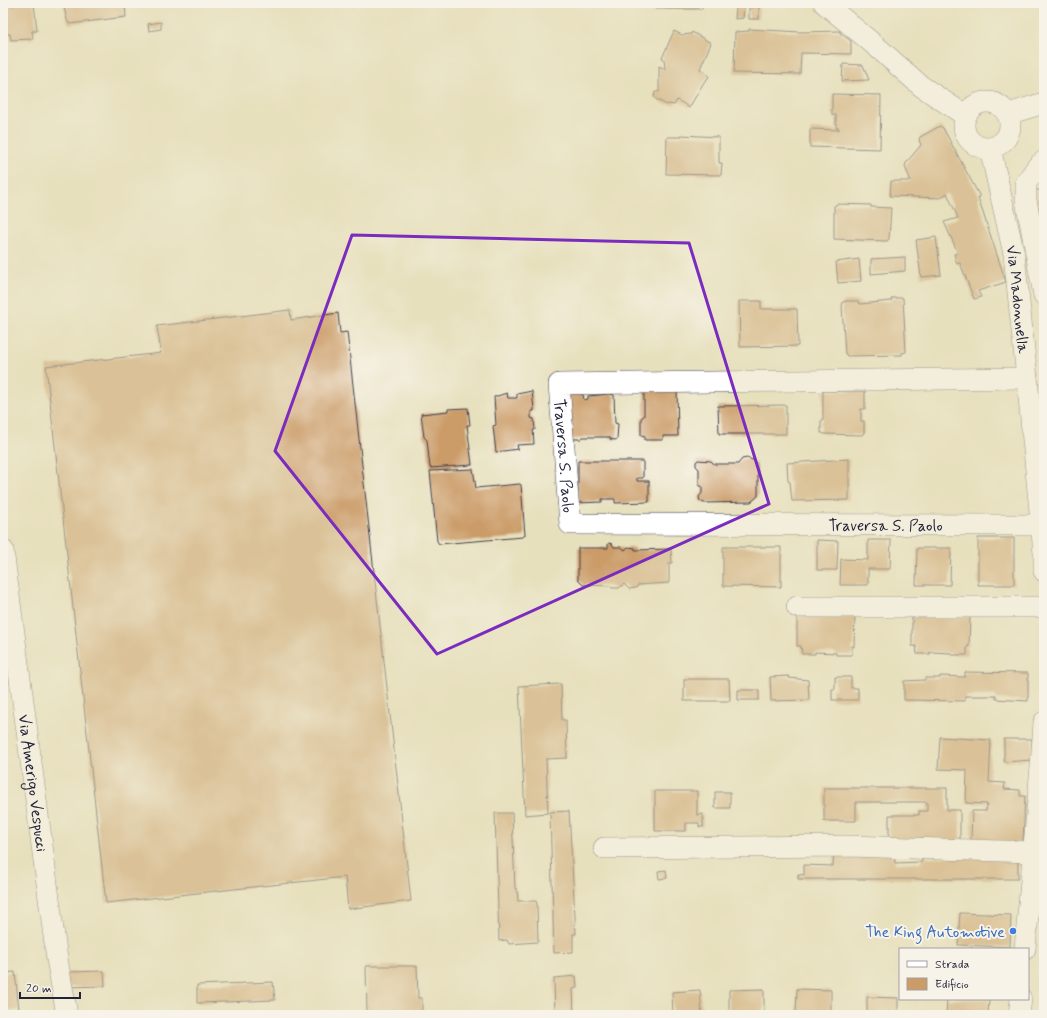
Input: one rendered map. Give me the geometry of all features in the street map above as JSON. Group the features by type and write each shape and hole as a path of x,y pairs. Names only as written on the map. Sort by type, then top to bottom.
{"street":[{"path":"824,3 921,86 966,116"},
{"path":"986,102 999,105 1008,114 1011,125 1008,136 1001,144 990,148 979,147 970,141 964,130 966,116 974,106 986,102"},
{"path":"1008,114 1044,103"},
{"name":"Via Madonnella","path":"990,148 1014,254 1043,525 1044,570"},
{"path":"1044,161 1037,167 1026,183 1026,200 1044,295"},
{"name":"Traversa S. Paolo","path":"1028,378 559,384 570,524 1043,525"},
{"name":"Via Amerigo Vespucci","path":"3,550 56,951 66,1015"},
{"path":"797,607 1044,606"},
{"path":"1025,948 1044,722"},
{"path":"604,848 850,846 1033,852"},
{"path":"1019,1015 1021,1000"}],"highlighted area":[{"path":"352,235 689,243 769,504 437,654 275,451"}],"building":[{"path":"14,3 34,3 37,31 32,31 33,39 11,40 10,34 3,34 3,7 15,5"},
{"path":"63,3 125,3 126,17 69,24"},
{"path":"654,3 703,3 702,9 655,9"},
{"path":"759,7 759,19 749,19 749,8"},
{"path":"736,8 744,8 743,18 735,19"},
{"path":"161,22 161,29 149,31 148,24"},
{"path":"749,29 800,32 840,31 840,33 851,41 851,54 801,53 800,74 734,73 735,32 749,31"},
{"path":"674,31 682,35 691,34 692,32 711,43 700,69 709,77 704,82 689,108 677,100 674,105 667,105 654,97 655,92 659,92 659,66 665,69 664,59 662,58"},
{"path":"843,64 863,65 869,80 842,81"},
{"path":"832,94 881,95 880,149 810,147 810,129 839,130 839,128 836,128 836,115 832,115"},
{"path":"940,126 943,128 980,197 978,198 1006,282 978,291 981,297 974,299 960,263 957,264 954,254 958,253 944,222 958,218 947,193 941,198 890,196 891,181 911,181 905,167 906,163 921,145 919,140 920,137"},
{"path":"681,135 719,137 719,163 722,163 721,175 666,174 667,137 681,137"},
{"path":"1044,189 1044,239 1033,191"},
{"path":"837,204 871,205 871,207 891,208 889,239 887,241 834,239 834,206"},
{"path":"936,237 941,275 921,277 916,240"},
{"path":"905,257 905,271 871,274 871,259"},
{"path":"859,259 861,281 838,283 836,262"},
{"path":"892,298 903,298 906,352 902,353 902,355 847,356 845,354 843,302 858,301 860,304 891,301"},
{"path":"739,301 761,301 761,309 797,309 798,346 740,347"},
{"path":"290,310 291,320 338,313 340,333 347,332 411,901 348,909 345,877 106,903 46,366 161,353 157,326"},
{"path":"677,389 678,436 663,436 663,440 645,440 645,436 641,435 641,418 644,416 644,391"},
{"path":"532,391 534,411 531,411 531,418 534,419 534,444 517,445 518,449 496,452 493,426 496,425 494,397 507,393 508,398 517,398 517,394"},
{"path":"823,391 865,391 865,409 861,409 861,421 864,421 864,433 862,435 821,433 821,421 823,421"},
{"path":"566,395 583,395 584,400 588,399 588,396 614,395 615,423 618,424 617,439 610,439 610,437 583,437 581,439 570,439"},
{"path":"786,405 786,434 719,434 718,406"},
{"path":"468,408 470,425 467,425 472,465 430,468 427,440 424,437 421,414 448,411 448,409"},
{"path":"747,458 757,463 758,496 751,502 704,503 700,501 699,497 702,493 702,486 699,486 699,469 696,466 696,462 698,460 711,461 714,464 738,464 742,459"},
{"path":"849,459 849,500 792,501 790,482 788,481 787,463"},
{"path":"578,461 643,461 643,478 637,478 637,481 649,481 649,502 615,503 615,499 602,499 602,502 578,503"},
{"path":"473,469 476,488 521,485 525,535 523,537 439,544 437,541 430,471"},
{"path":"978,538 1014,538 1014,585 978,585"},
{"path":"817,540 838,541 837,570 817,570"},
{"path":"868,540 891,540 890,569 868,569 868,585 840,585 841,559 868,560"},
{"path":"609,543 614,547 621,547 625,550 628,547 635,548 635,550 671,549 672,563 669,563 669,583 638,585 636,588 629,589 624,584 619,588 612,588 610,586 583,585 578,580 578,548 608,548"},
{"path":"723,547 781,547 781,587 723,586"},
{"path":"917,548 951,548 950,585 916,585"},
{"path":"797,615 855,616 854,647 852,646 852,655 836,655 836,653 815,652 815,654 802,654 801,646 797,646"},
{"path":"912,615 970,616 969,646 967,647 967,655 951,655 951,653 930,652 930,654 917,654 916,646 912,646"},
{"path":"965,672 1028,673 1028,701 996,699 996,696 965,696 965,701 904,700 904,681 925,680 925,678 940,678 940,676 965,677"},
{"path":"789,676 789,678 808,680 809,700 771,701 770,677"},
{"path":"835,677 851,677 851,688 858,688 858,700 832,700 832,689 835,689"},
{"path":"684,679 729,679 730,701 684,701"},
{"path":"561,684 562,720 566,720 567,758 546,759 548,813 525,815 519,686"},
{"path":"738,690 759,690 759,700 738,700"},
{"path":"940,737 991,740 989,782 1005,783 1004,789 1020,790 1020,796 1025,796 1023,843 971,840 972,811 986,811 987,804 966,803 967,770 938,769"},
{"path":"1004,739 1032,739 1032,760 1004,762"},
{"path":"824,788 947,788 947,810 960,810 960,842 889,841 889,815 919,815 919,811 927,811 927,802 856,802 856,821 824,821"},
{"path":"655,791 697,791 697,815 703,814 703,827 699,827 699,823 686,823 686,831 655,831"},
{"path":"715,792 730,792 730,808 715,808"},
{"path":"569,811 576,934 573,934 573,952 554,953 550,812"},
{"path":"495,813 512,813 515,889 517,889 518,901 536,901 538,942 509,944 507,940 499,941"},
{"path":"894,850 895,863 922,862 922,857 1018,856 1018,879 798,879 798,874 804,875 804,865 833,866 834,851"},
{"path":"666,870 667,878 659,879 658,871"},
{"path":"960,913 1011,915 1010,947 958,945"},
{"path":"366,966 417,966 418,998 422,998 422,1015 367,1015"},
{"path":"104,971 105,986 66,987 66,972"},
{"path":"15,972 19,1010 3,1011 3,973"},
{"path":"576,976 577,988 573,989 574,1015 555,1015 554,978"},
{"path":"273,982 275,1000 197,1003 197,985"},
{"path":"764,989 764,1015 729,1015 729,990"},
{"path":"797,989 831,990 831,1014 796,1014"},
{"path":"700,990 702,1015 673,1015 672,992"},
{"path":"867,997 898,998 898,1015 867,1015"},
{"path":"947,1000 989,1000 988,1015 946,1015"}],"place":[{"name":"The King Automotive","path":"1013,931"}]}
